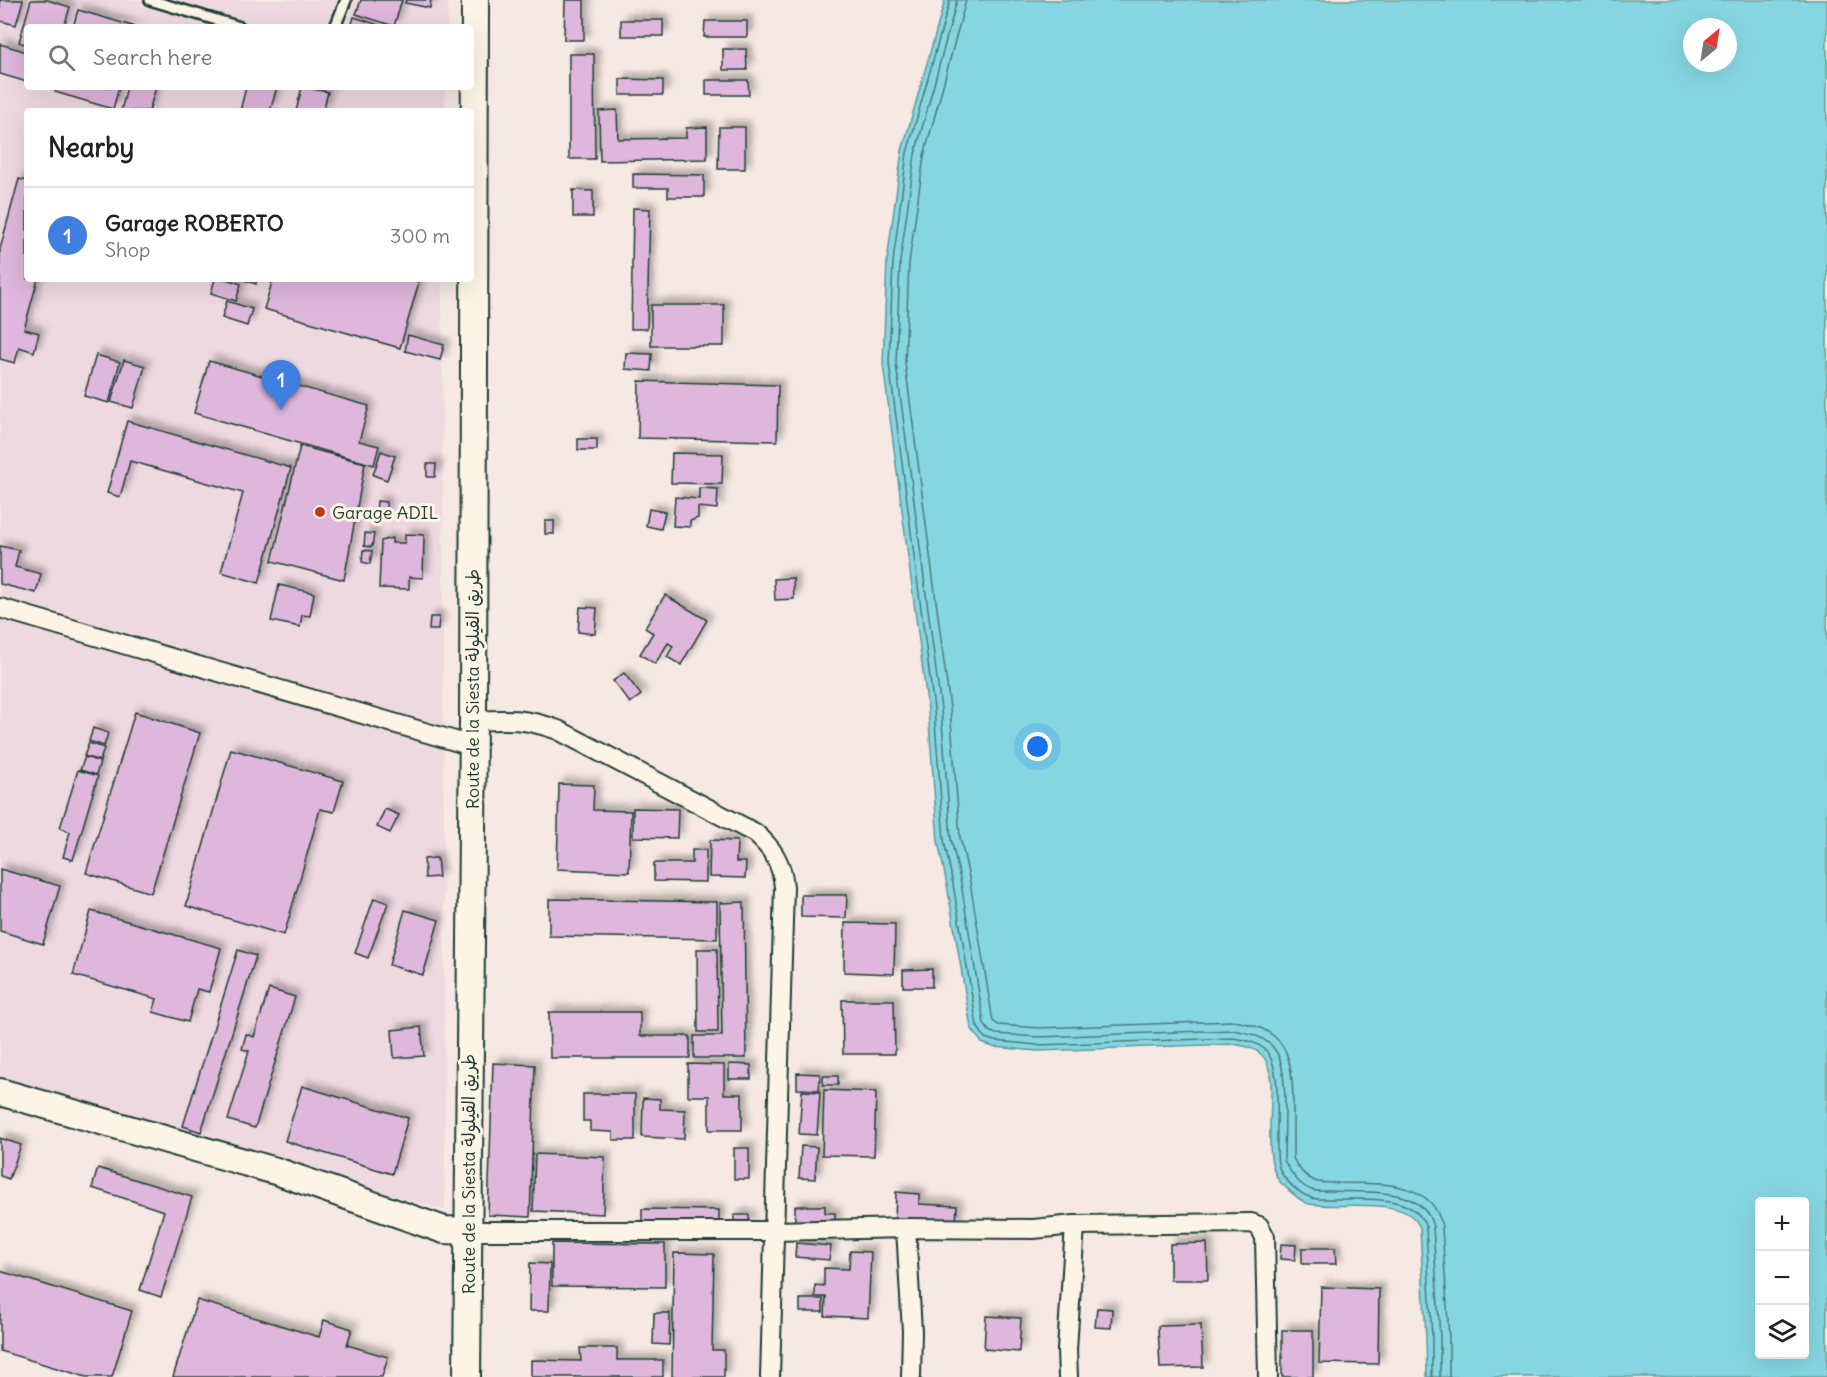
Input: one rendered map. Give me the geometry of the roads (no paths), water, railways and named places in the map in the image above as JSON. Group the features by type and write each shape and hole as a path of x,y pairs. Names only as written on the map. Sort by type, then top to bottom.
{"main road":[{"name":"Route de la Siesta طريق القيلولة","path":"467,1377 473,721 475,0"},
{"path":"0,1092 279,1172 444,1230 467,1231"}],"street":[{"path":"0,608 472,746"},
{"path":"473,721 512,719 534,722 558,730 755,833 777,857 783,872 784,887 782,1022 770,1377"},
{"path":"467,1231 1033,1229 1075,1225 1251,1223 1259,1226 1265,1237 1268,1377"},
{"path":"1068,1377 1067,1350 1075,1225"},
{"path":"906,1228 912,1331 911,1377"}],"lane":[{"path":"150,0 230,24"},
{"path":"336,24 346,0"}],"water":[{"path":"945,0 1827,0 1827,1377 1427,1377 1420,1228 1413,1217 1388,1207 1306,1203 1281,1183 1274,1170 1271,1154 1271,1080 1268,1066 1259,1052 1233,1044 1038,1051 993,1047 982,1043 971,1028 938,841 928,710 883,364 887,261 902,151"}],"place":[{"name":"Garage ROBERTO","path":"281,410"},
{"name":"Garage ADIL","path":"320,512"}]}
